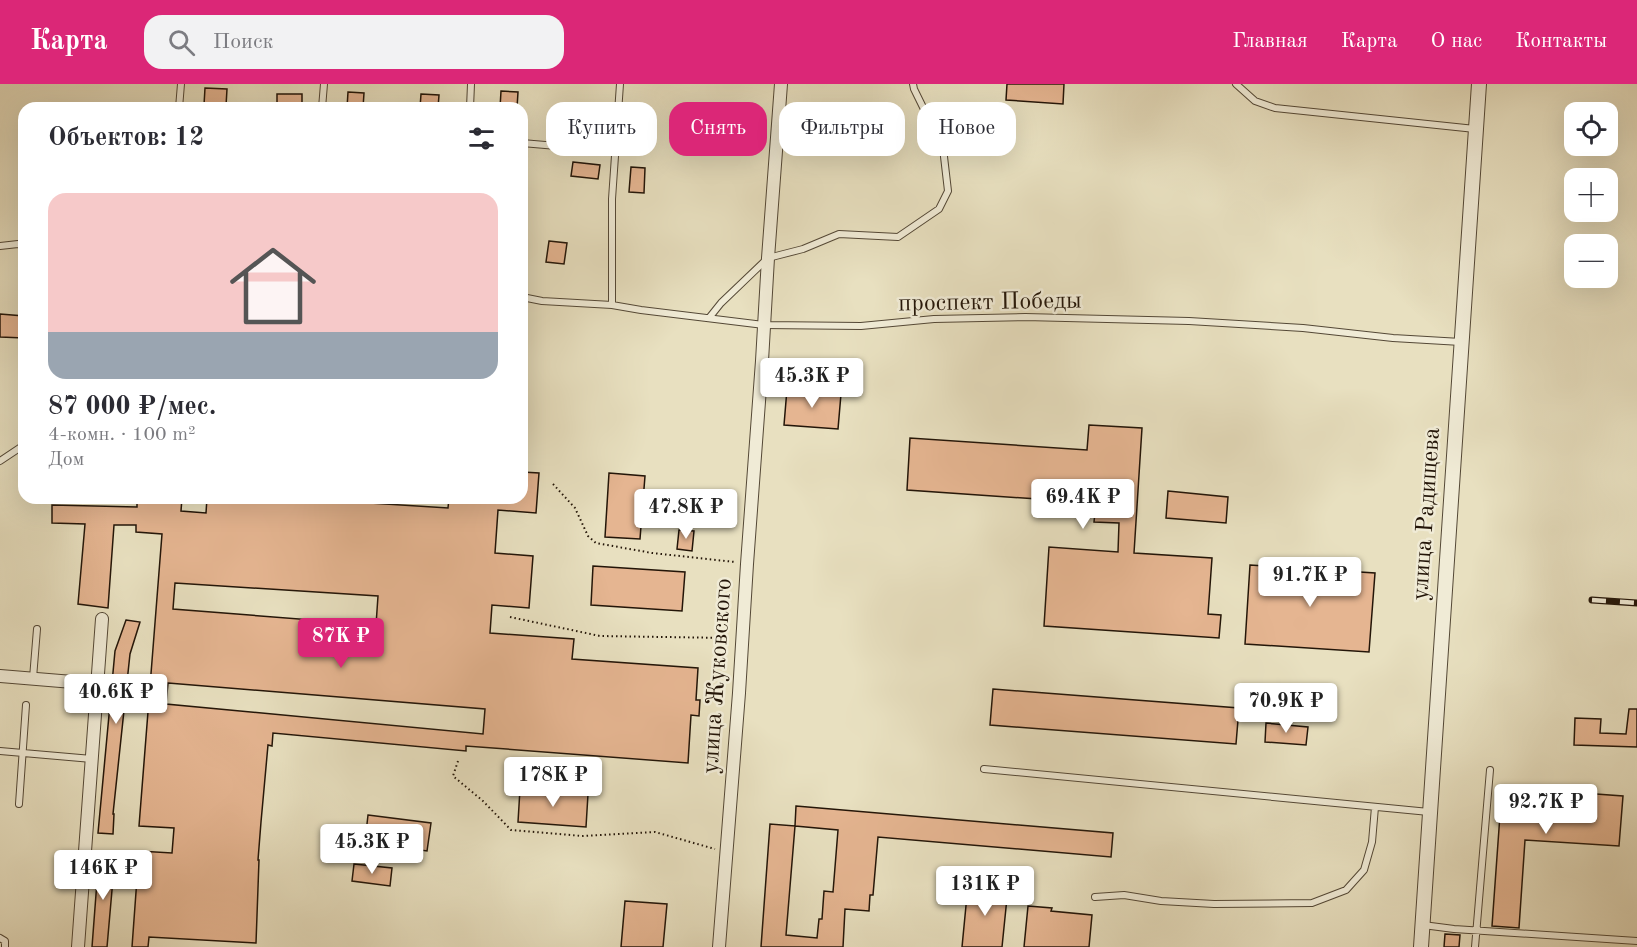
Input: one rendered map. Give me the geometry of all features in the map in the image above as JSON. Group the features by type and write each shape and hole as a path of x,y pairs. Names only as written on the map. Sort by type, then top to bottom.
{"street":[{"name":"улица Жуковского","path":"719,947 781,84"},
{"name":"улица Радищева","path":"1421,947 1479,84"},
{"path":"78,947 102,619"},
{"path":"0,676 97,684"}],"lane":[{"path":"180,102 181,84"},
{"path":"322,102 324,84"},
{"path":"470,102 471,84"},
{"path":"619,102 620,84"},
{"path":"709,318 721,303 768,258 803,249 839,234 898,237 939,209 948,191 943,148 913,84"},
{"path":"1236,84 1255,101 1275,108 1475,129"},
{"path":"528,144 546,145"},
{"path":"612,305 612,200 615,156"},
{"path":"0,246 18,244"},
{"name":"проспект Победы","path":"528,298 612,305 764,325 861,326 934,319 1025,317 1189,321 1461,342"},
{"path":"0,462 18,449"},
{"path":"33,678 38,629"},
{"path":"19,804 26,705"},
{"path":"0,751 92,759"},
{"path":"984,769 1430,812"},
{"path":"1475,947 1490,770"},
{"path":"1095,897 1124,895 1161,901 1214,904 1312,903 1346,890 1364,870 1372,842 1375,807"},
{"path":"1422,925 1637,941"},
{"path":"0,938 5,941 4,947"}],"path":[{"path":"553,484 575,508 588,536 596,543 652,553 747,564"},
{"path":"510,617 600,636 743,638"},
{"path":"458,761 453,776 483,801 511,830 582,836 655,832 726,853"}],"building":[{"path":"1007,84 1064,84 1063,104 1006,100"},
{"path":"205,88 227,89 226,102 204,102"},
{"path":"501,91 518,92 517,102 500,102"},
{"path":"348,92 364,93 363,102 347,102"},
{"path":"277,94 302,94 302,102 277,102"},
{"path":"421,94 439,95 438,102 420,102"},
{"path":"573,162 600,165 598,179 571,176"},
{"path":"631,167 645,168 644,193 629,192"},
{"path":"549,241 567,243 564,264 546,262"},
{"path":"0,314 18,316 18,338 0,337"},
{"path":"787,389 841,394 838,429 784,425"},
{"path":"1089,425 1142,428 1134,553 1212,558 1208,614 1221,615 1219,638 1044,626 1049,547 1118,552 1119,523 1094,522 1096,503 907,490 910,438 1087,450"},
{"path":"528,472 539,473 536,513 498,510 495,553 533,556 529,608 492,605 490,633 574,639 572,659 698,668 696,700 700,700 699,716 691,715 688,763 466,746 466,751 273,733 272,746 268,745 261,822 256,943 149,937 148,947 132,947 139,851 172,853 174,828 139,826 162,534 136,532 136,525 114,525 108,608 78,604 85,524 52,523 52,505 137,507 137,504 182,504 181,511 206,513 207,504 386,504 448,508 448,504 528,504","holes":["175,583 378,596 376,625 173,609","168,683 485,709 483,734 166,704"]},
{"path":"609,473 645,476 640,539 605,537"},
{"path":"1168,491 1228,497 1226,523 1166,518"},
{"path":"679,530 694,531 692,551 677,549"},
{"path":"1250,565 1375,573 1369,652 1245,644"},
{"path":"593,566 685,572 682,611 591,605"},
{"path":"126,620 140,622 130,654 113,814 113,834 98,833 115,651"},
{"path":"993,689 1239,708 1236,744 990,725"},
{"path":"1629,709 1637,709 1637,747 1574,745 1575,718 1601,719 1600,733 1626,734"},
{"path":"1266,723 1308,727 1306,745 1265,742"},
{"path":"1502,787 1623,796 1619,846 1525,840 1519,928 1492,926"},
{"path":"520,789 588,794 586,827 518,822"},
{"path":"796,806 1113,833 1111,857 878,837 873,895 870,895 869,911 845,909 843,947 761,947 770,824 795,826","holes":["795,826 838,830 833,892 824,891 822,919 819,919 817,938 786,935"]},
{"path":"368,815 431,823 427,851 365,842"},
{"path":"99,855 115,856 107,947 92,947"},
{"path":"354,864 392,868 390,886 352,881"},
{"path":"968,885 1008,888 1002,947 962,947"},
{"path":"625,901 667,904 663,947 621,947"},
{"path":"1028,906 1092,915 1089,947 1024,947"},
{"path":"1445,934 1460,935 1459,947 1444,947"}],"railway":[{"path":"1592,600 1637,603"}]}
